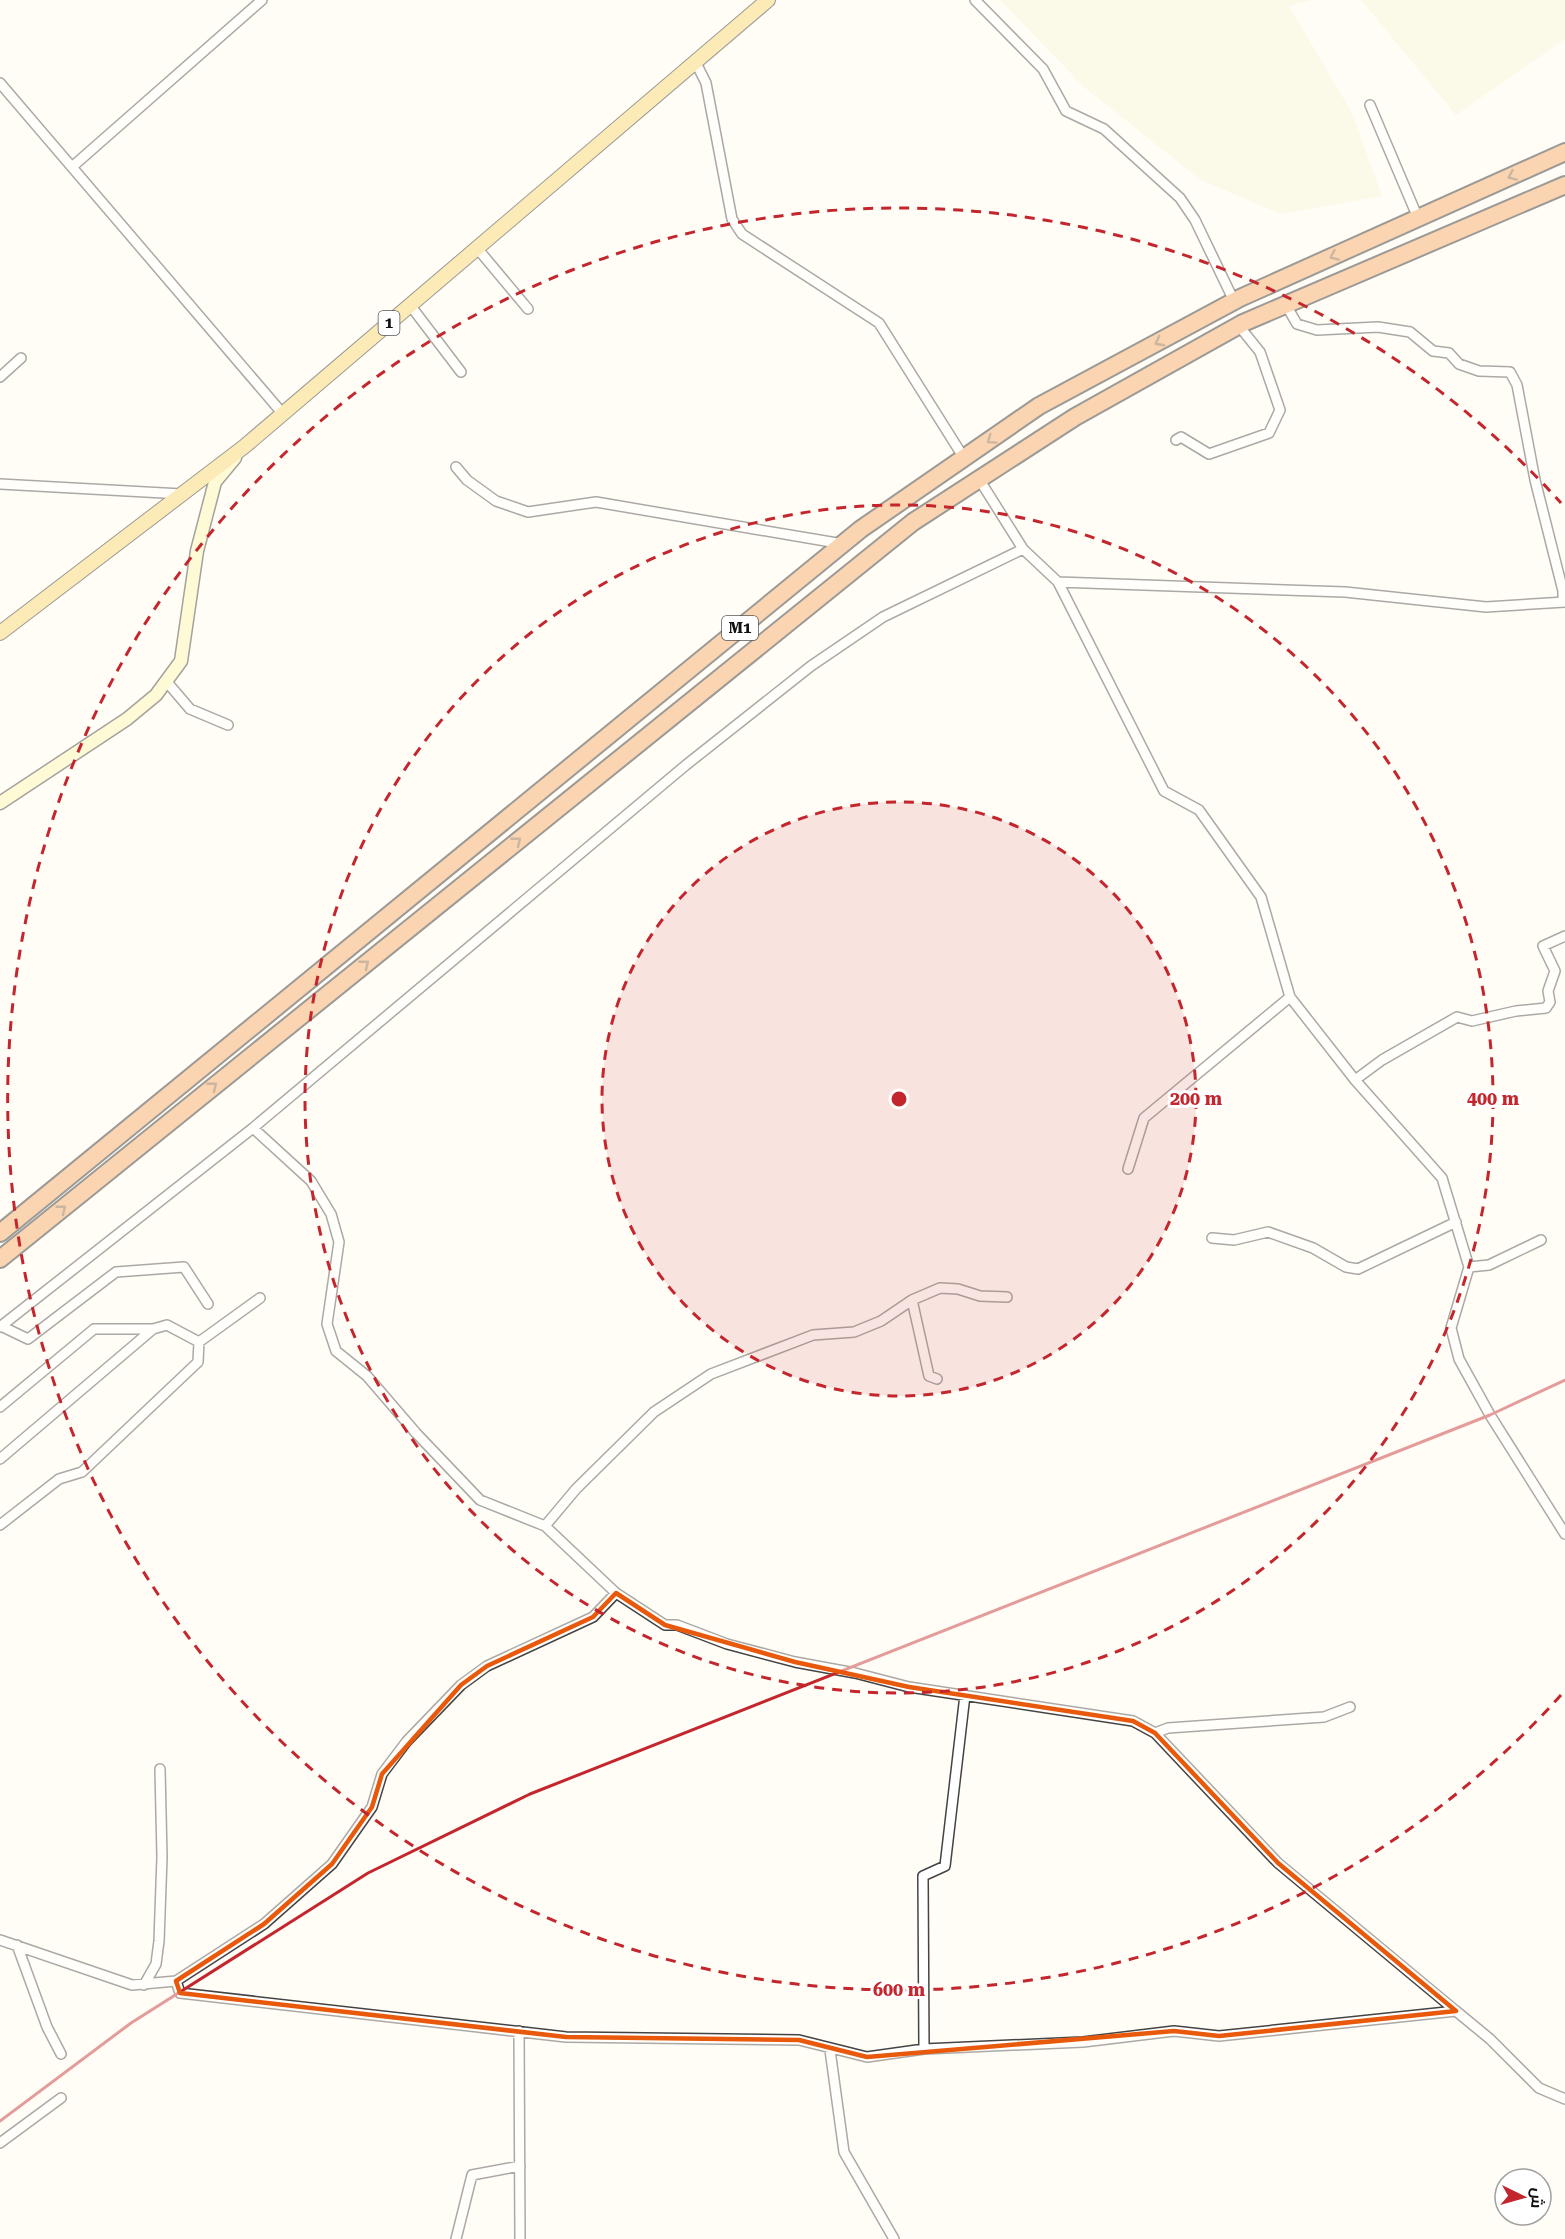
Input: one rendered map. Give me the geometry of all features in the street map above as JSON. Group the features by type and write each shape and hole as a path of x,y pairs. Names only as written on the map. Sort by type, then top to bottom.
{"highway":[{"name":"M1","path":"0,1233 843,544 1039,406 1234,301 1565,152"},
{"name":"M1","path":"0,1259 913,522 1075,417 1239,326 1565,185"},
{"path":"0,1268 30,1234"}],"main road":[{"name":"1","path":"0,633 245,446 768,0"}],"street":[{"path":"72,167 262,0"},
{"path":"975,0 1043,69 1066,111 1104,129 1180,198 1195,220 1234,301"},
{"path":"695,61 706,82 736,227 742,234 879,323 964,458"},
{"path":"0,83 283,414"},
{"path":"1370,105 1418,218"},
{"path":"477,248 528,309"},
{"path":"1058,582 1345,592 1486,607 1564,602 1535,480 1517,385 1510,372 1479,371 1459,364 1449,353 1433,351 1410,332 1378,327 1317,330 1297,324 1286,304"},
{"path":"410,305 461,372"},
{"path":"1176,440 1181,438 1209,454 1269,433 1280,410 1260,352 1239,326"},
{"path":"0,377 21,358"},
{"path":"0,803 127,719 156,695 181,661 197,551 215,482 245,446"},
{"path":"456,467 468,480 496,501 528,512 596,502 843,544"},
{"path":"980,479 1023,549 1058,582 1164,791 1199,810 1261,897 1290,997 1355,1080 1442,1178 1469,1267 1451,1328 1459,1359 1490,1415 1565,1534"},
{"path":"0,484 182,494"},
{"path":"208,1304 184,1267 116,1272 28,1339 1,1326 253,1128 686,765 811,666 883,617 1023,549"},
{"path":"166,681 190,709 228,725"},
{"path":"1355,1080 1382,1060 1457,1017 1472,1021 1516,1011 1546,1008 1550,1002 1548,991 1555,971 1543,946 1565,936"},
{"path":"1128,1169 1144,1118 1290,997"},
{"path":"253,1128 311,1180 332,1214 339,1242 327,1324 336,1351 368,1376 416,1433 480,1500 545,1526 616,1593 665,1625 677,1625 727,1644 909,1687 1133,1721 1155,1733 1278,1863 1490,2039 1539,2088 1565,2099"},
{"path":"1212,1238 1234,1240 1268,1232 1313,1248 1346,1267 1358,1269 1456,1222"},
{"path":"1469,1267 1489,1265 1541,1240"},
{"path":"545,1526 576,1489 654,1412 685,1389 711,1374 813,1335 854,1332 882,1321 912,1300 940,1288 958,1289 980,1296 1007,1297"},
{"path":"199,1342 260,1298"},
{"path":"912,1300 929,1376 937,1379"},
{"path":"0,1407 94,1329 153,1329 167,1325 199,1342"},
{"path":"0,1459 153,1329"},
{"path":"0,1525 59,1479 82,1472 198,1362 199,1342"},
{"path":"0,1940 132,1985 176,1981 264,1924 332,1864 372,1806 382,1774 407,1741 461,1684 497,1661 593,1617 616,1593"},
{"path":"924,2049 923,1876 945,1866 965,1695"},
{"path":"1155,1733 1168,1728 1324,1717 1350,1707"},
{"path":"144,1985 156,1964 159,1941 162,1857 160,1769"},
{"path":"17,1945 46,2027 61,2054"},
{"path":"176,1981 180,1993 566,2037 799,2040 830,2050 867,2057 924,2049 1083,2042 1174,2031 1219,2036 1456,2011"},
{"path":"519,2031 520,2239"},
{"path":"830,2050 844,2152 894,2239"},
{"path":"0,2143 61,2098"},
{"path":"456,2239 472,2175 520,2166"}],"highlighted area":[{"path":"616,1593 665,1625 795,1662 909,1687 1133,1721 1155,1733 1278,1863 1456,2011 1219,2036 1174,2031 867,2057 799,2040 566,2037 180,1993 176,1981 264,1924 332,1864 372,1807 382,1774 461,1685 487,1666 593,1617"}],"shaded area":[{"path":"1000,0 1313,0 1289,6 1352,113 1382,196 1281,214 1201,180 1084,87"},
{"path":"1361,0 1565,0 1565,39 1456,115"}],"railway":[{"path":"0,2121 131,2023 368,1873 530,1794 1490,1415 1565,1380"}]}
